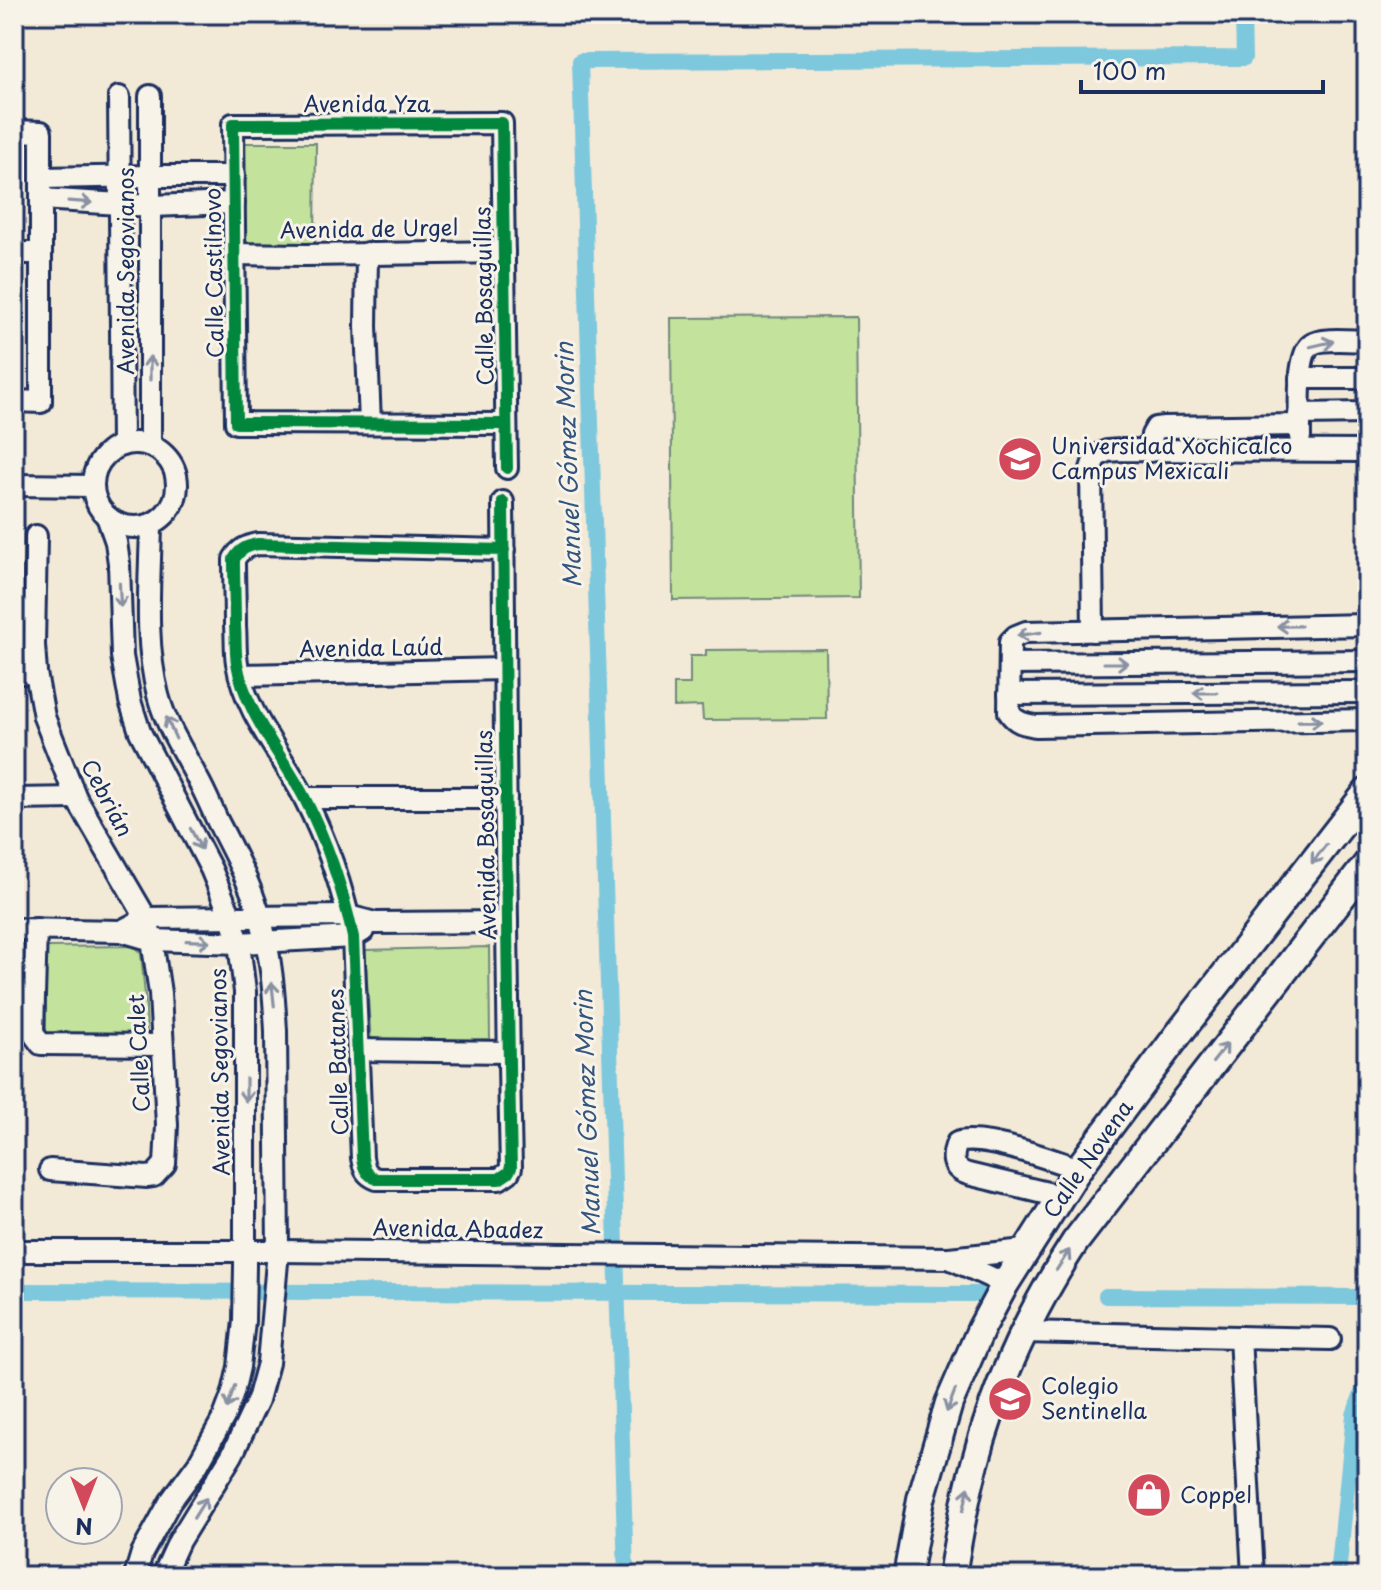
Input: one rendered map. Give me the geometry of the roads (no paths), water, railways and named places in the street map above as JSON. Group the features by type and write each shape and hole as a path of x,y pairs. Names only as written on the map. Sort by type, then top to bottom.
{"main road":[{"name":"Calle Novena","path":"907,1576 921,1499 949,1403 981,1329 1005,1284 1078,1169 1367,792"},
{"name":"Calle Novena","path":"952,1576 974,1466 994,1401 1023,1332 1049,1282 1075,1242 1367,864"}],"street":[{"name":"Avenida Segovianos","path":"150,96 150,446"},
{"name":"Avenida Segovianos","path":"119,97 122,445"},
{"name":"Avenida Yza","path":"233,124 502,123"},
{"name":"Calle Bosaguillas","path":"502,123 507,468"},
{"name":"Calle Castilnovo","path":"233,124 236,423 370,423"},
{"path":"14,131 41,132 41,402 14,401"},
{"path":"41,178 234,176"},
{"path":"41,199 151,206 234,203"},
{"name":"Avenida de Urgel","path":"234,254 504,252"},
{"path":"14,253 41,253"},
{"path":"367,253 370,423 505,424"},
{"path":"1300,451 1300,378 1305,352 1310,345 1322,341 1367,341"},
{"path":"1300,378 1367,378"},
{"path":"1150,451 1156,428 1367,413"},
{"path":"141,443 150,446 170,461 176,472 176,498 162,519 151,525 128,528 108,519 99,510 94,498 93,475 97,465 112,449 141,443"},
{"path":"1093,631 1091,469 1095,457 1107,451 1367,451"},
{"path":"14,485 92,486"},
{"name":"Avenida Bosaguillas","path":"503,502 511,1168"},
{"name":"Avenida Segovianos","path":"108,519 119,563 122,656 130,701 140,732 211,869 231,917 239,943 245,992 244,1324 236,1380 224,1417 198,1464 170,1502 142,1553 135,1576"},
{"path":"151,525 150,640 158,695 167,723 241,867 260,917 274,996 276,1031 277,1260 268,1363 258,1400 232,1455 179,1541 163,1576"},
{"name":"Cebrián","path":"36,536 34,645 44,717 76,798 146,918 152,940"},
{"name":"Calle Batanes","path":"504,550 258,544 247,546 234,559 236,662 240,675 246,694 305,798 334,867 353,937 364,1170 377,1179 499,1179 511,1168"},
{"path":"1367,625 1026,632 1010,642 1009,694 1009,712 1013,719 1036,726 1367,720"},
{"path":"1010,664 1367,661"},
{"name":"Avenida Laúd","path":"240,675 503,669"},
{"path":"14,673 36,673"},
{"path":"1009,694 1367,692"},
{"path":"14,799 76,798"},
{"path":"305,798 506,798"},
{"path":"121,931 146,918 348,916 375,923 507,922"},
{"path":"14,929 121,931 152,940 239,943 353,937 375,923"},
{"path":"36,929 33,1030 41,1044 162,1045"},
{"name":"Calle Calet","path":"50,1170 147,1177 154,1176 165,1164 167,1125 160,993 152,940"},
{"path":"358,1050 508,1052"},
{"path":"1060,1196 957,1170 957,1143 977,1141 1044,1157 1078,1169"},
{"path":"245,1184 276,1184"},
{"path":"245,1224 277,1223"},
{"name":"Avenida Abadez","path":"14,1251 277,1260 949,1258 1025,1250"},
{"name":"Avenida Abadez","path":"949,1258 1005,1284"},
{"path":"244,1324 272,1321"},
{"path":"1023,1332 1330,1339"},
{"path":"1240,1337 1253,1576"}],"waterway":[{"name":"Manuel Gómez Morin","path":"626,1576 580,61 1244,58 1243,14"},
{"path":"14,1291 978,1294"},
{"path":"1106,1296 1367,1297"},
{"path":"1338,1576 1354,1415 1367,1379"}],"place":[{"name":"Universidad Xochicalco Campus Mexicali","path":"1020,459"},
{"name":"Colegio Sentinella","path":"1010,1399"},
{"name":"Coppel","path":"1149,1495"}]}
